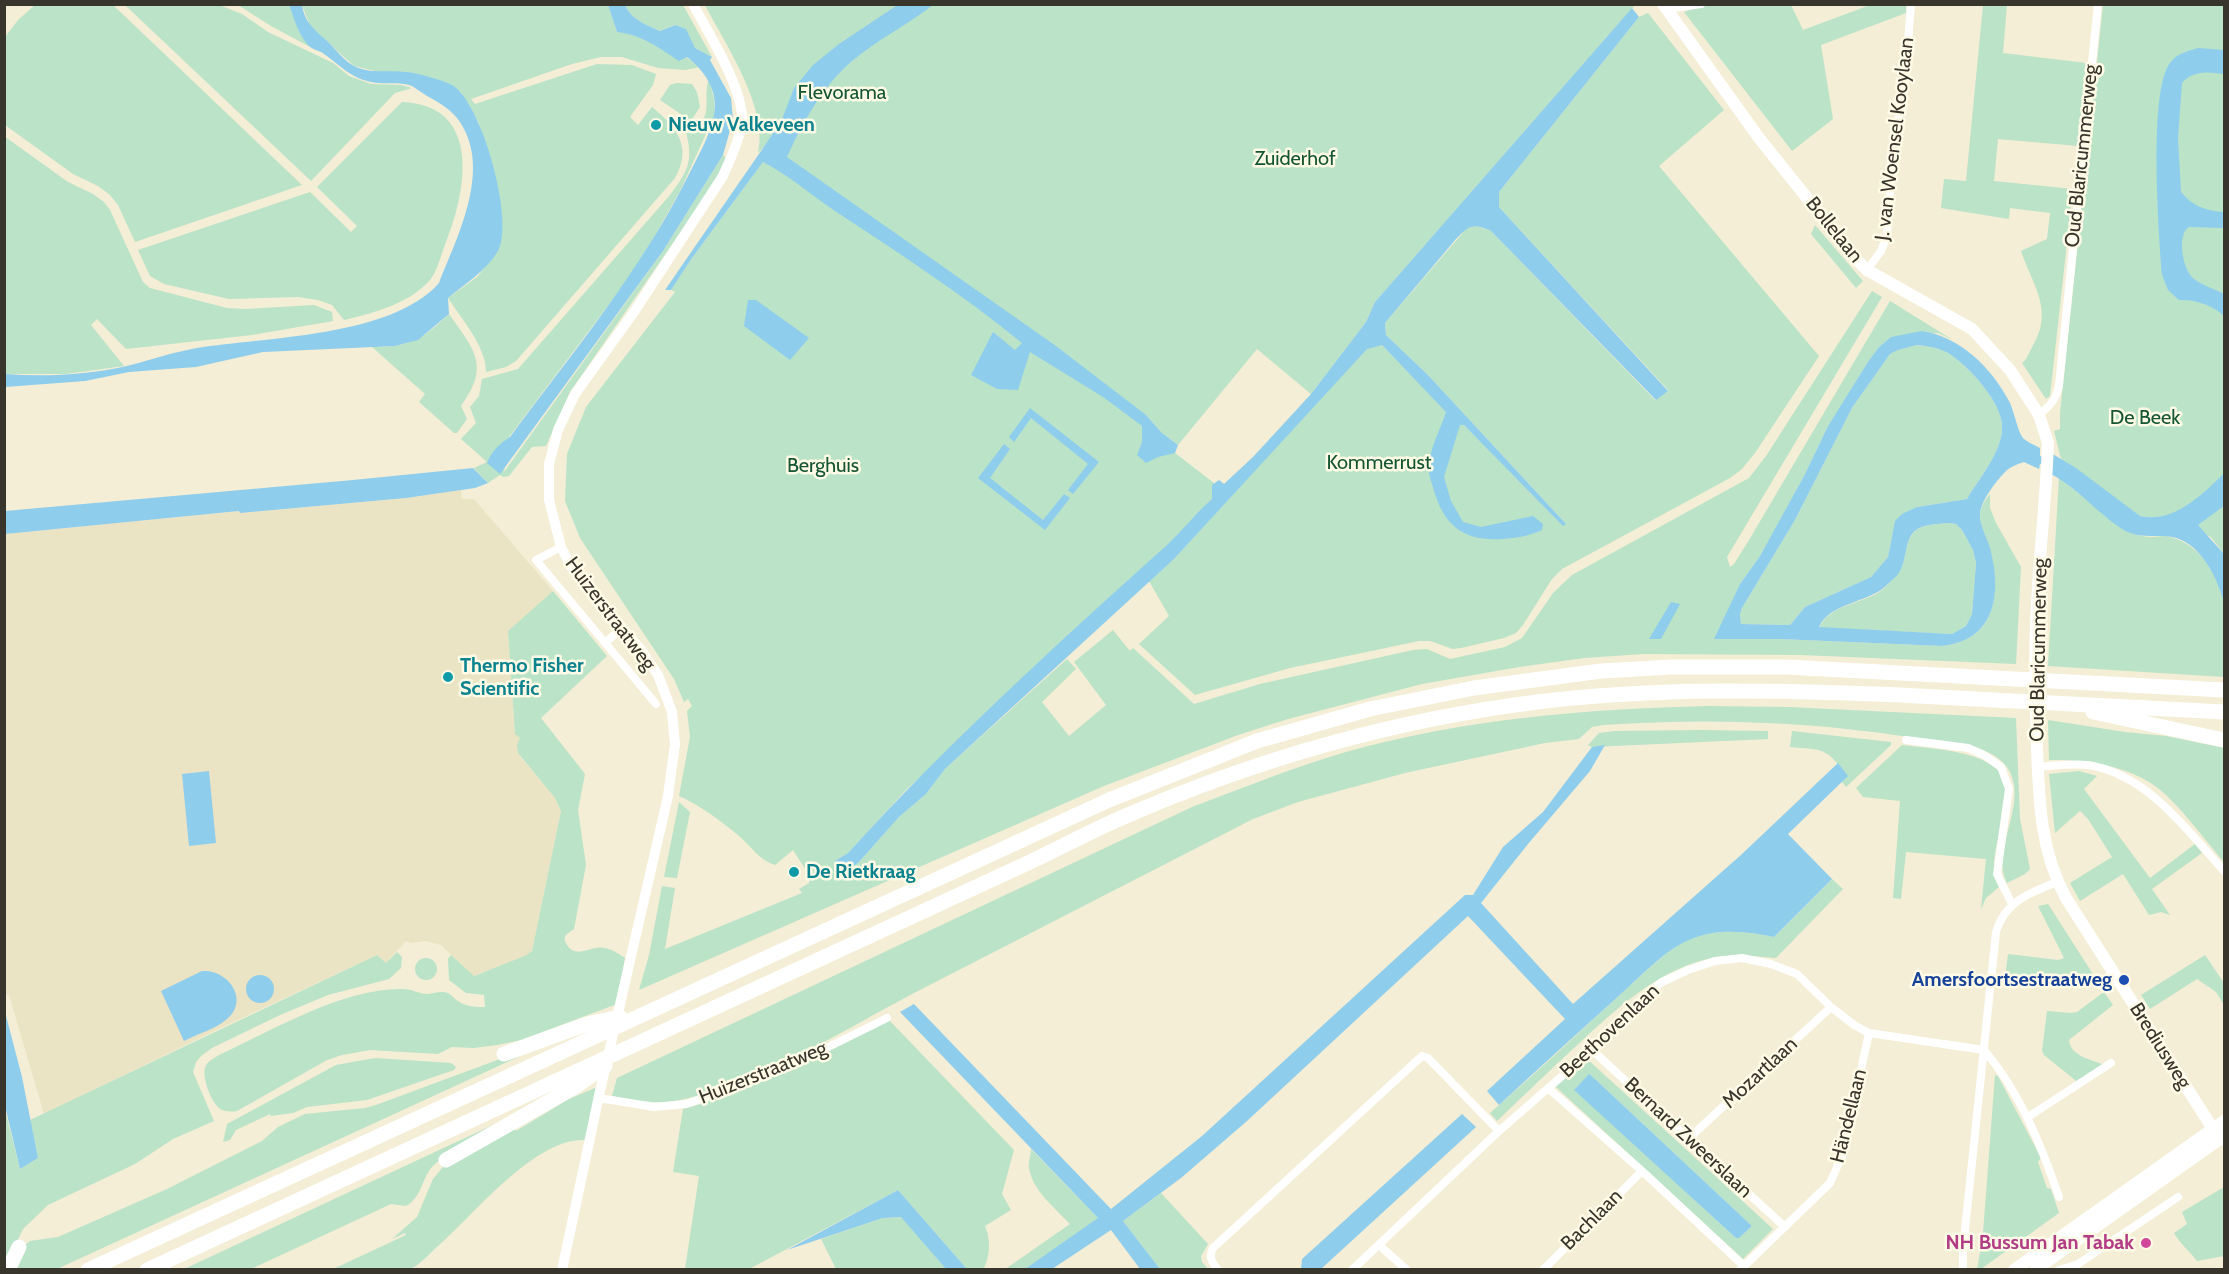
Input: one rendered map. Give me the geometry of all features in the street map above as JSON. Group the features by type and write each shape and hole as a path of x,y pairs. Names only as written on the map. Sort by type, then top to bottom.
{"highway":[{"path":"88,1269 1028,836 1192,765 1257,741 1309,726 1425,697 1520,681 1601,671 1729,666 1890,672 2224,690"},
{"path":"147,1269 1119,819 1266,762 1324,745 1428,720 1536,702 1672,690 1785,690 2224,712"},
{"path":"2056,703 2147,725 2224,740"},
{"path":"504,1054 587,1024 646,1012"},
{"path":"446,1160 573,1088 640,1042"},
{"path":"8,1269 19,1247"}],"main road":[{"name":"Bollelaan","path":"1665,7 1759,138 1856,259 1867,270 1972,329 2010,370 2039,416"},
{"name":"Oud Blaricummerweg","path":"2039,416 2048,443 2036,624 2037,767 2047,852 2057,882"},
{"name":"Brediusweg","path":"2057,882 2220,1138"},
{"path":"2035,1269 2220,1138 2224,1121"},
{"path":"2014,1269 2220,1138"}],"street":[{"name":"Huizerstraatweg","path":"562,1269 668,796 675,744 672,712 661,682 641,650 572,568 561,547 551,513 548,484 552,452 569,405 634,312 723,176 742,124 738,93 693,4"},
{"path":"1665,7 1701,4"},
{"name":"J. van Woensel Kooylaan","path":"1867,270 1881,251 1887,236 1892,159 1905,80 1911,4"},
{"name":"Oud Blaricummerweg","path":"2039,416 2052,405 2059,385 2098,4"},
{"name":"Huizerstraatweg","path":"561,547 536,560 656,704"},
{"path":"606,642 621,629"},
{"path":"1906,740 1968,748 1984,755 2001,767 2009,789 1997,874 2012,904"},
{"path":"2037,767 2086,765 2120,774 2156,799 2224,871"},
{"path":"1963,1269 1963,1249 1996,932 2004,913 2012,904 2057,882"},
{"name":"Beethovenlaan","path":"1352,1269 1499,1131 1592,1050 1662,982 1715,961 1742,958 1771,964 1797,974 1832,1007 1854,1025 1869,1033 1984,1050"},
{"name":"Mozartlaan","path":"1688,1139 1832,1007"},
{"name":"Huizerstraatweg","path":"599,1098 654,1107 686,1104 790,1066 887,1018"},
{"name":"Händellaan","path":"1742,1268 1830,1183 1842,1156 1869,1033"},
{"name":"Bernard Zweerslaan","path":"1592,1050 1785,1227"},
{"path":"1984,1050 2028,1118 2059,1197"},
{"path":"1218,1269 1211,1262 1210,1254 1213,1248 1422,1056 1428,1058 1499,1131"},
{"path":"2028,1118 2111,1063"},
{"path":"1548,1088 1642,1171 1742,1268"},
{"name":"Bachlaan","path":"1543,1269 1642,1171"},
{"path":"2059,1269 2079,1267 2178,1197"},
{"path":"1379,1245 1407,1269"}],"shaded area":[{"path":"461,490 462,499 474,499 553,591 508,631 515,733 520,738 520,756 555,798 561,811 532,951 528,955 473,976 441,945 426,941 410,943 406,941 386,963 377,955 44,1114 9,995 5,995 4,534 240,511 240,513 406,498"}],"green space":[{"path":"35,5 113,5 302,185 135,242 118,205 110,195 98,186 73,174 5,125 5,37 18,20"},
{"path":"125,5 219,5 242,14 268,32 333,63 349,76 371,84 401,85 412,88 395,93 311,181"},
{"path":"238,5 289,5 300,32 310,47 271,26"},
{"path":"302,5 608,5 617,32 642,38 679,60 686,57 700,67 685,70 658,68 622,57 601,57 572,64 471,99 475,104 597,64 632,65 656,74 653,85 630,117 638,125 652,107 675,130 682,147 680,167 675,178 516,361 506,367 486,372 478,343 448,298 477,277 498,251 479,123 460,91 354,66 310,26"},
{"path":"625,5 683,5 712,57 695,48 685,29 674,25 660,31 635,18"},
{"path":"705,5 1635,5 1375,302 1366,322 1311,394 1257,349 1178,445 1162,433 1146,415 1135,416 1175,453 1227,493 906,790 848,853 835,861 838,874 858,863 899,817 926,794 945,769 1067,659 1076,669 1042,702 1069,736 1106,705 1074,662 1113,630 1130,651 1133,648 1194,704 1260,684 1413,650 1427,649 1450,659 1505,647 1522,638 1553,593 1572,575 1749,478 1766,456 1872,291 1882,297 1727,557 1730,567 1749,540 1890,301 1953,340 1938,333 1891,337 1879,347 1828,426 1777,526 1760,556 1740,584 1715,639 1780,639 1942,646 1960,642 1974,635 1984,625 1994,599 1993,568 1980,515 1990,494 1990,508 1996,523 2021,567 2016,664 1800,655 1643,654 1584,658 1422,684 1288,719 1238,735 1104,786 639,990 649,955 662,886 675,888 665,949 802,893 799,889 809,883 809,875 793,850 775,865 769,863 718,819 679,796 690,737 687,711 692,706 688,699 684,702 674,679 580,538 565,501 567,454 586,407 675,292 671,290 692,258 763,162 771,166 768,142 758,153 760,135 757,116 743,77"},
{"path":"1704,5 1791,5 1803,30 1870,5 1906,5 1906,13 1821,45 1833,119 1792,151 1684,12"},
{"path":"1983,5 2007,5 2003,53 2086,63 2078,146 1998,139 1994,181 2073,189 2050,396 2046,399 2022,363 2036,340 2042,319 2042,309 2021,251 2047,239 2050,213 2010,208 2009,219 1941,208 1944,179 1966,181"},
{"name":"De Beek","path":"2103,5 2224,5 2224,554 2211,537 2165,516 2149,518 2130,510 2061,459 2054,431 2060,429"},
{"name":"Kommerrust","path":"1648,13 1724,110 1659,166 1819,356 1755,453 1742,469 1730,478 1562,569 1552,579 1516,633 1504,638 1453,649 1430,641 1419,641 1290,668 1195,695 1139,644 1169,616 1149,581 1174,559 1375,338 1460,425 1464,425 1566,524 1428,375 1386,335 1385,323 1467,228 1474,225 1491,231 1655,400 1668,390 1499,207 1499,192 1639,17"},
{"path":"709,79 715,114 680,191 637,267 509,437 504,472 663,251 723,155 726,158 711,188 570,392 546,446 532,447 509,476 500,475 488,483 474,468 487,462 461,439 476,423 470,407 479,396 482,379 518,369 670,195 685,173 689,159 686,132 705,117"},
{"path":"692,84 697,92 700,107 691,121 660,100 670,85"},
{"path":"402,102 428,107 446,118 457,134 462,154 459,199 439,262 430,280 412,295 378,311 344,320 332,305 318,300 298,297 229,299 164,284 150,276 138,250 310,192 351,232 357,226 317,187"},
{"path":"4,136 68,182 104,202 110,210 143,282 150,288 227,308 314,305 332,312 333,321 252,335 126,349 97,319 91,325 124,366 66,374 5,374"},
{"path":"1815,225 1863,281 1856,288 1811,234"},
{"path":"449,314 472,348 477,368 470,392 461,406 467,419 457,433 454,433 419,402 425,394 372,347 397,345 415,340"},
{"path":"1917,345 1948,353 1975,376 1992,398 1998,409 2002,430 1997,448 1988,466 1967,499 1917,507 1893,532 1888,557 1871,577 1805,607 1790,625 1741,624 1742,608 1795,520 1852,408 1890,354"},
{"path":"2059,478 2125,530 2141,536 2168,536 2190,546 2206,561 2218,581 2224,602 2226,629 2224,677 2048,666"},
{"path":"1956,524 1962,530 1973,550 1976,563 1972,614 1966,626 1952,634 1819,628 1831,614 1874,595 1895,577 1903,564 1910,538 1916,530 1927,525"},
{"path":"553,591 607,656 541,718 585,774 578,810 586,865 574,929 565,940 574,951 604,948 625,958 617,1004 521,1040 497,1045 474,1048 452,1047 438,1054 370,1050 342,1055 327,1060 237,1111 221,1109 210,1095 204,1072 210,1060 219,1055 309,1012 357,995 406,989 426,994 445,992 464,1004 485,1007 484,995 466,993 449,980 448,959 451,955 474,976 532,951 561,811 555,798 518,753 517,745 520,738 515,734 508,631"},
{"path":"1708,706 1788,707 2016,718 2020,819 2030,869 2007,883 2003,870 2003,857 2012,814 2014,786 2010,772 2002,761 1973,747 1953,742 1790,724 1715,721 1603,725 1592,727 1579,739 1545,743 1405,773 1298,802 1253,819 771,1069 711,1092 680,1100 654,1102 612,1096 617,1078 1192,807 1288,771 1346,752 1390,741 1480,724 1571,713"},
{"path":"2048,720 2166,736 2224,748 2224,862 2189,819 2154,785 2127,771 2095,763 2049,760"},
{"path":"1700,730 1768,731 1768,739 1592,747 1588,745 1599,733"},
{"path":"1792,731 1891,742 1891,745 1846,787 1842,782 1847,776 1829,755 1817,750 1790,747"},
{"path":"1902,745 1945,750 1976,758 1999,772 2005,783 2005,805 1994,865 1999,887 1986,898 1981,909 1986,859 1906,852 1901,899 1893,898 1900,801 1863,797 1856,788"},
{"path":"2079,771 2097,776 2084,789 2150,878 2195,844 2202,853 2152,889 2170,915 2161,912 2149,915 2123,874 2080,901 2070,883 2112,857 2088,819 2080,811 2055,833 2049,774"},
{"path":"679,802 690,812 677,878 664,877"},
{"path":"1832,879 1843,889 1776,958 1742,955 1716,957 1669,973 1619,1007 1497,1121 1490,1113 1670,951 1698,936 1720,932 1753,933 1774,937"},
{"path":"2048,904 2098,982 2005,978 2008,954 2058,960 2064,958 2038,906"},
{"path":"397,952 402,957 401,968 389,979 328,995 280,1015 212,1048 201,1056 193,1072 214,1121 173,1139 135,1164 48,1205 23,1229 5,1267 4,1106 20,1169 38,1158 30,1120 377,955 386,963"},
{"path":"2205,955 2224,983 2224,1005 2216,992 2197,979 2150,1009 2141,995"},
{"path":"426,958 434,961 437,969 434,977 426,980 418,977 415,969 418,961"},
{"path":"2104,992 2113,1005 2069,1040 2077,1054 2105,1065 2080,1084 2042,1051 2047,1011 2077,1012"},
{"path":"888,1019 1014,1150 1002,1194 1011,1210 985,1226 989,1247 985,1269 967,1269 898,1190 751,1268 685,1269 699,1176 673,1172 683,1109 762,1081"},
{"path":"535,1046 542,1046 57,1269 11,1270 30,1241 58,1237 167,1189 262,1141 278,1127 305,1114 376,1105"},
{"path":"1585,1057 1773,1229 1743,1259 1556,1087 1556,1083","holes":["1589,1075 1752,1226 1736,1238 1575,1089"]},
{"path":"375,1058 451,1063 456,1067 454,1070 367,1100 307,1107 293,1113 271,1116 270,1114 236,1130 230,1140 223,1142 227,1124 336,1065"},
{"path":"1995,1075 1998,1076 2041,1158 2038,1162 2059,1213 1977,1270 1983,1233"},
{"path":"597,1087 585,1140 566,1143 546,1151 526,1164 506,1180 417,1265 410,1269 395,1271 331,1270 406,1235 405,1233 392,1239 417,1217 433,1179 443,1167 513,1127 516,1131 569,1099"},
{"path":"510,1117 442,1158 430,1170 416,1197 406,1206 391,1204 251,1269 182,1270"},
{"path":"1031,1149 1099,1219 1025,1269 1004,1270 1070,1224 1045,1199 1035,1184 1029,1168"},
{"path":"2224,1187 2224,1256 2197,1261 2174,1233 2187,1224 2182,1212"},
{"path":"1161,1193 1208,1244 1201,1256 1202,1262 1208,1269 1160,1269 1123,1221"},
{"path":"902,1217 946,1269 836,1269 821,1239 883,1218"}],"water":[{"path":"899,4 933,5 872,46 841,71 814,106 787,157 1056,346 1146,415 1162,433 1178,445 1175,453 1146,463 1137,455 1142,442 1142,426 1103,397 1030,352 1018,390 997,389 971,375 993,332 1015,350 1022,343 930,274 763,162 671,290 665,290 781,122 794,88 813,65 839,44"},
{"path":"289,5 302,5 305,17 311,25 350,64 366,70 409,72 428,77 452,85 463,96 484,137 499,190 502,236 498,251 488,265 448,298 449,314 418,340 395,346 263,352 196,367 129,372 85,381 5,387 5,374 51,375 97,371 127,366 197,348 326,332 360,324 391,314 418,301 439,283 463,222 469,200 473,179 468,137 450,111 412,86 364,80 350,74 321,52 310,47 299,32"},
{"path":"608,5 625,5 635,18 660,31 675,25 686,29 695,48 712,57 710,60 731,98 733,120 723,155 663,251 500,474 487,463 491,455 510,437 627,279 668,213 699,155 710,131 714,115 712,90 699,68 687,57 679,61 657,46 617,32"},
{"path":"1632,8 1639,17 1499,192 1499,207 1668,391 1656,400 1491,231 1475,226 1468,228 1456,239 1385,323 1386,335 1428,375 1566,524 1563,526 1464,425 1460,425 1444,477 1451,501 1463,522 1481,527 1533,516 1543,524 1542,530 1537,532 1502,539 1489,539 1467,534 1450,523 1439,503 1429,473 1432,450 1446,412 1382,345 1367,349 1174,559 945,769 926,794 899,817 858,863 838,875 835,861 848,853 1003,695 1173,539 1212,499 1212,485 1219,480 1224,484 1253,457 1311,394 1366,322 1375,302"},
{"path":"2198,48 2224,50 2224,74 2196,74 2182,83 2178,138 2181,192 2200,207 2224,212 2224,228 2189,227 2183,237 2182,253 2187,269 2194,279 2224,294 2224,316 2203,304 2179,300 2168,290 2162,275 2157,165 2159,102 2163,79 2170,63 2179,55"},
{"path":"748,300 756,300 809,338 790,360 744,326"},
{"path":"1922,331 1936,334 1973,355 2002,388 2022,436 2040,448 2040,456 2045,458 2046,450 2076,468 2140,516 2164,516 2175,512 2197,498 2224,473 2224,506 2198,525 2224,554 2224,602 2216,580 2203,558 2185,542 2174,537 2127,532 2066,483 2045,471 2045,465 2040,464 2039,469 2024,462 2011,467 2003,474 1989,492 1980,511 1994,565 1995,582 1991,612 1974,635 1960,642 1942,646 1780,639 1714,639 1740,584 1760,556 1804,476 1828,426 1868,362 1879,347 1891,337","holes":["1917,345 1948,353 1975,376 1992,398 1998,409 2002,430 1997,448 1988,466 1967,499 1917,507 1902,514 1895,521 1888,557 1871,577 1805,607 1790,625 1741,624 1742,608 1795,520 1852,408 1890,354","1956,524 1962,530 1973,550 1976,563 1972,614 1966,626 1952,634 1819,627 1831,613 1878,592 1900,572 1912,533 1927,525"]},
{"path":"1030,408 1099,462 1073,494 1068,490 1088,464 1031,418 1014,442 1009,437"},
{"path":"1004,444 1010,449 990,478 1043,520 1064,494 1070,498 1045,530 978,478"},
{"path":"473,468 488,483 475,488 406,498 240,513 239,511 5,534 5,511"},
{"path":"1671,602 1680,604 1661,639 1649,639"},
{"path":"1605,745 1590,771 1481,903 1573,1004 1742,854 1838,763 1848,776 1788,834 1832,879 1774,937 1753,933 1720,932 1699,936 1671,950 1499,1105 1487,1091 1565,1019 1468,916 1247,1121 1181,1178 1123,1221 1160,1269 1140,1269 1111,1230 1052,1269 1025,1269 1098,1218 900,1012 914,1004 1111,1209 1202,1136 1465,895 1473,895 1503,847 1543,812 1592,747"},
{"path":"209,771 216,843 189,846 182,774"},
{"path":"202,971 220,975 233,987 236,995 234,1011 223,1023 184,1041 161,991"},
{"path":"260,975 270,979 274,989 270,999 260,1003 250,999 246,989 250,979"},
{"path":"4,1008 22,1077 38,1158 20,1169 5,1106"},
{"path":"1589,1074 1752,1226 1736,1238 1574,1090"},
{"path":"1462,1114 1476,1127 1321,1269 1301,1269 1302,1259"},
{"path":"898,1190 967,1269 946,1269 901,1217 883,1218 787,1250"}],"place":[{"name":"Nieuw Valkeveen","path":"656,125"},
{"name":"Thermo Fisher Scientific","path":"448,677"},
{"name":"De Rietkraag","path":"794,872"},
{"name":"Amersfoortsestraatweg","path":"2124,980"},
{"name":"NH Bussum Jan Tabak","path":"2146,1243"}],"park label":[{"name":"Flevorama","path":"842,93"},
{"name":"Zuiderhof","path":"1295,159"},
{"name":"Berghuis","path":"823,466"}]}
